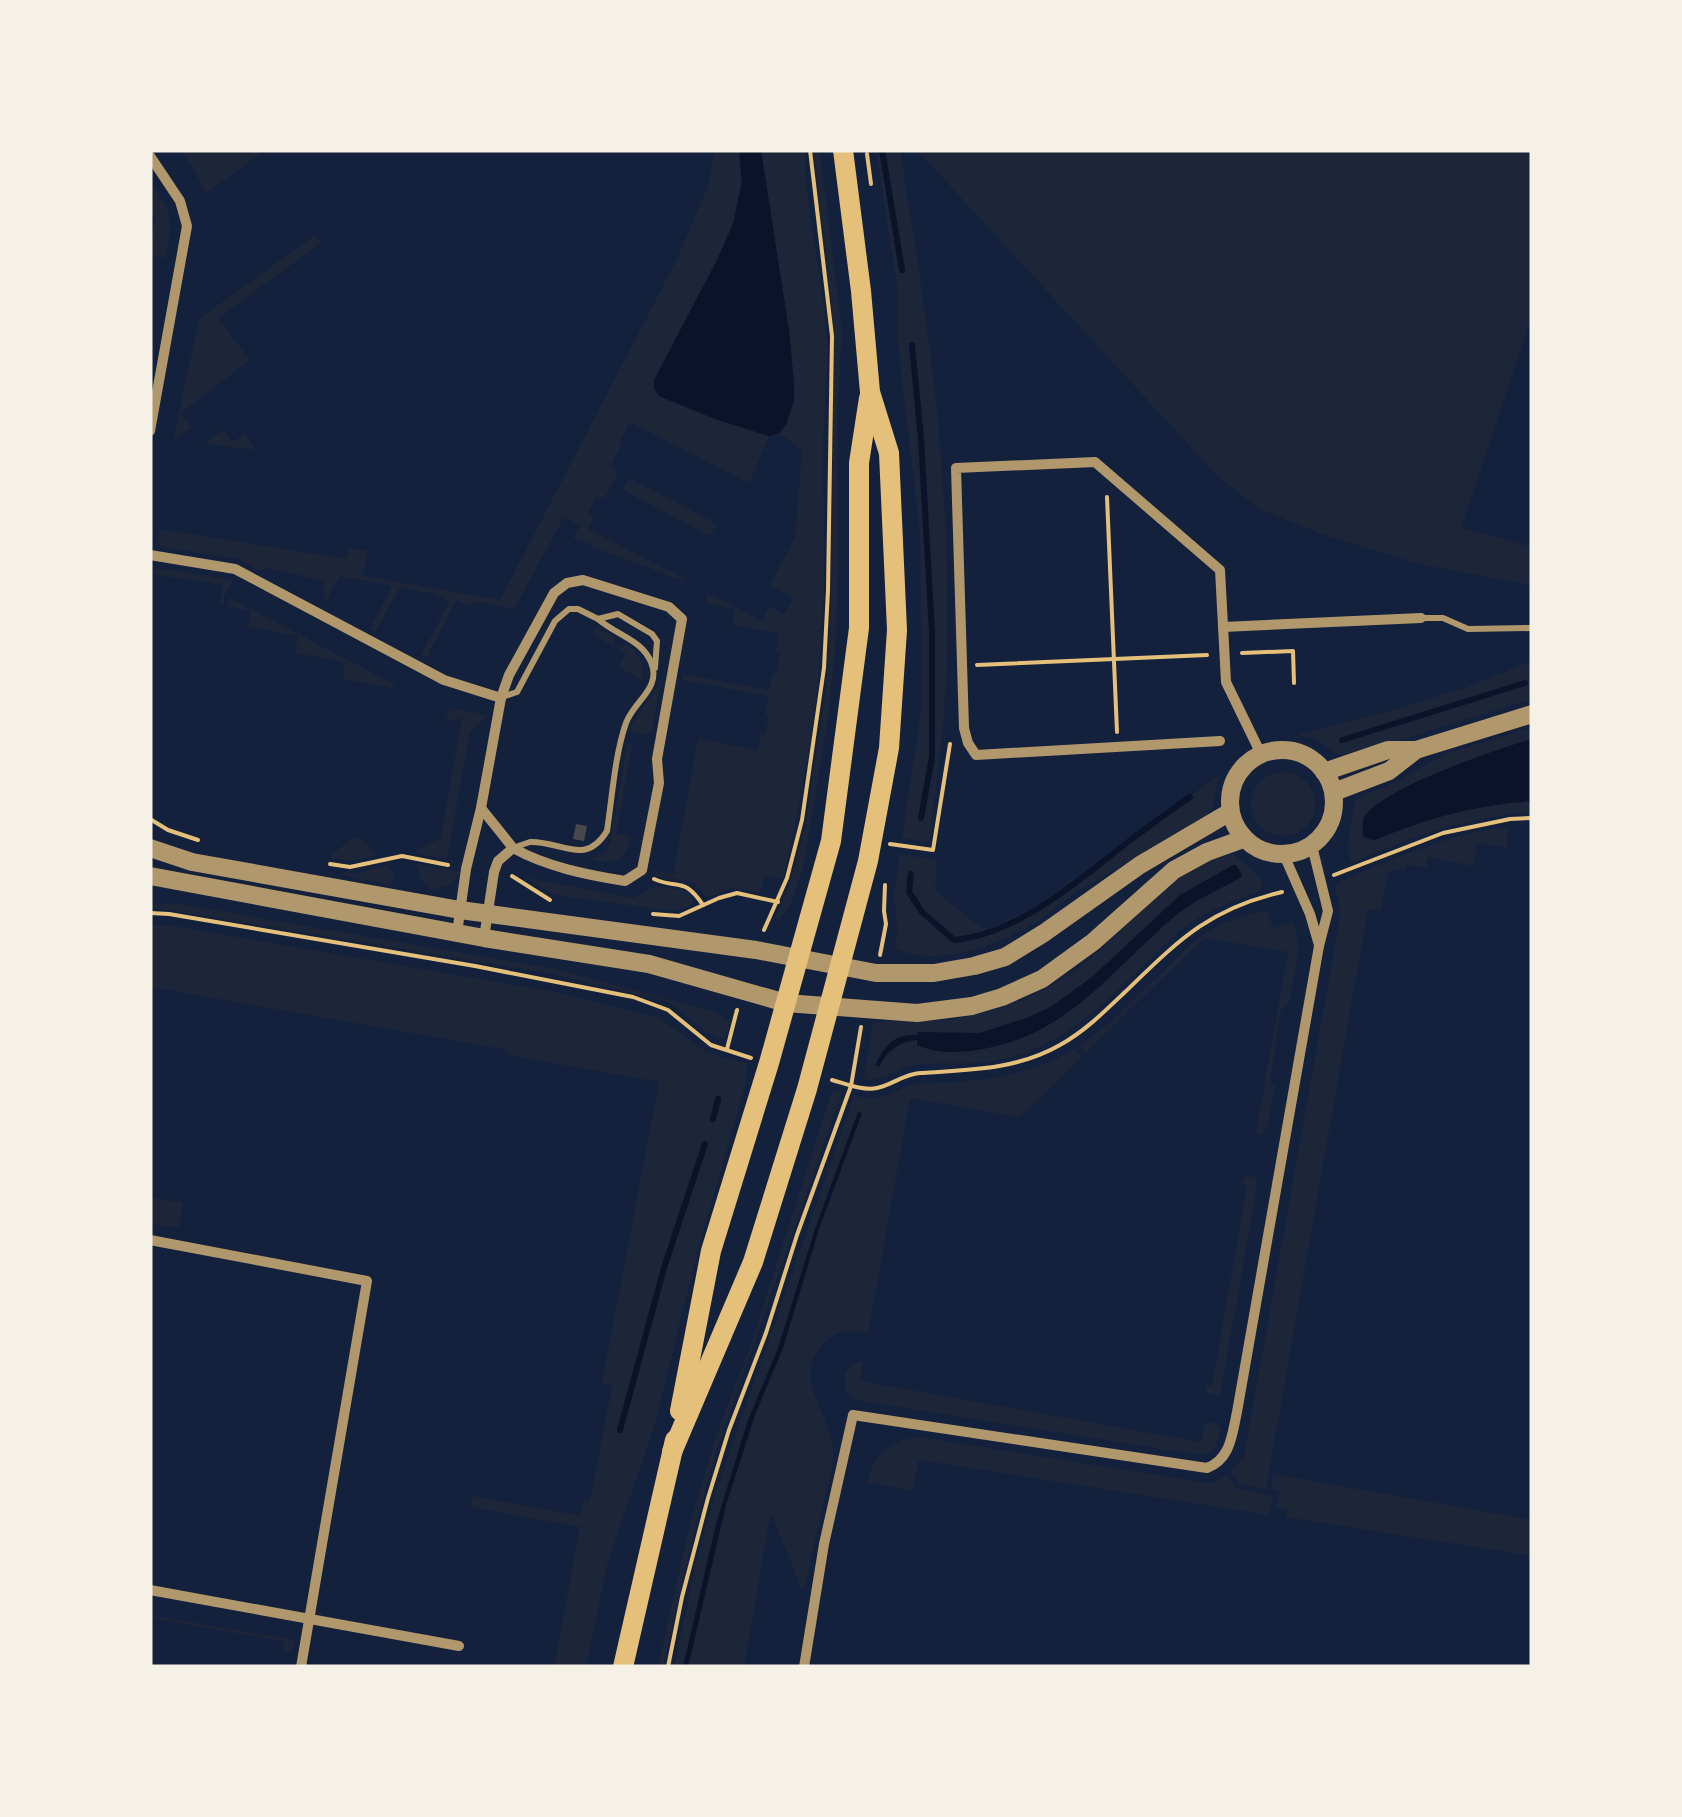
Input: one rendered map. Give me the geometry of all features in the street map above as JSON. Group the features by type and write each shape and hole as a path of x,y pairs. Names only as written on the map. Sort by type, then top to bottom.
{"main road":[{"path":"672,1452 753,1262 811,1074 868,861 889,748 897,630 889,454 870,392 844,150"},
{"path":"623,1667 672,1452 711,1251 831,841 859,628 859,463 870,392"}],"street":[{"path":"150,156 180,200 186,216 150,431"},
{"path":"1220,741 976,754 964,728 956,468 1095,462 1220,570 1226,682 1261,754"},
{"path":"150,555 234,568 444,680 501,698"},
{"path":"457,932 466,869 501,698 508,675 554,593 567,583 584,580 669,607 682,619 658,759 659,783 642,870 625,881 533,859 513,848 480,808"},
{"path":"1223,627 1421,618"},
{"path":"1324,772 1388,750 1416,750 1532,714"},
{"path":"1279,750 1308,756 1324,772 1334,792 1334,807 1331,822 1312,846 1284,855 1269,854 1243,839 1230,812 1229,797 1240,770 1261,754 1279,750"},
{"path":"1334,792 1389,771 1416,750"},
{"path":"150,848 192,862 460,910 680,939 876,973 934,973 1005,957 1140,865 1230,812"},
{"path":"150,876 484,938 649,964 786,1004 918,1013 972,1006 1042,979 1093,942 1174,870 1243,839"},
{"path":"804,1667 824,1544 853,1415 1207,1468 1222,1460 1229,1448 1237,1412 1328,911 1312,846"},
{"path":"484,938 494,872 498,861 513,848"},
{"path":"1284,855 1310,914 1319,946"},
{"path":"150,1240 366,1281 302,1665"},
{"path":"150,1590 459,1646"}],"lane":[{"path":"501,698 517,692 555,621 570,609 637,643 655,674"},
{"path":"513,848 529,842 580,851 597,844 607,830 626,722 650,688 657,641 618,614 598,620"},
{"path":"1421,618 1443,618 1468,630 1532,628"}],"path":[{"path":"778,902 802,820 815,740 828,590 832,336 810,150"},
{"path":"1115,479 1107,491 1117,747"},
{"path":"962,666 1293,651 1294,684"},
{"path":"889,855 890,844 933,850 952,733 964,728"},
{"path":"1322,879 1444,833 1532,818"},
{"path":"642,870 657,882 684,884 703,905"},
{"path":"876,973 886,924 886,883"},
{"path":"811,1074 851,1086 878,1088 914,1074 982,1070 1039,1056 1091,1025 1205,921 1240,904 1297,888"},
{"path":"150,913 633,996 668,1010 711,1045 769,1063"},
{"path":"668,1667 695,1548 729,1430 851,1086 865,1010"}],"shaded area":[{"path":"180,150 266,150 206,193"},
{"path":"715,150 739,150 742,182 733,224 654,380 654,389 659,396 715,419 769,436 749,483 630,422 610,467 618,472 604,499 597,496 588,513 594,516 588,529 684,581 573,538 580,525 564,517 513,611 474,601 470,606 456,600 426,658 421,655 449,602 435,594 400,587 375,632 370,629 392,586 340,576 324,605 323,581 270,568 258,570 238,559 157,543 160,529 346,559 349,548 367,551 363,576 500,600 678,257 709,183"},
{"path":"739,150 761,150 789,331 794,401 786,424 779,433 769,436 715,419 659,396 654,389 654,380 733,224 742,182"},
{"path":"761,150 805,150 822,291 827,366 820,662 799,808 783,880 766,875 760,893 730,888 711,897 693,882 656,876 656,872 673,875 698,739 758,750 769,715 765,714 768,696 682,680 683,674 769,690 772,673 777,673 779,634 733,625 735,609 706,603 708,593 762,621 769,606 784,614 793,598 770,585 795,537 802,450 779,433 794,401 794,383"},
{"path":"813,150 820,150 842,333 837,414 839,550 835,651 828,720 804,864 790,906 778,920 775,918 789,886 805,827 826,688 830,617 834,328"},
{"path":"876,150 900,150 923,297 940,446 947,650 930,843 902,838 922,704 920,535 898,344 897,284"},
{"path":"917,150 1532,150 1532,316 1461,528 1532,547 1532,585 1423,565 1321,534 1258,508 1197,454"},
{"path":"150,181 169,217 166,258 150,255 155,217 150,210"},
{"path":"315,235 321,243 218,318 250,360 181,413 191,428 176,438 199,319"},
{"path":"223,430 232,442 245,434 255,448 204,443"},
{"path":"629,478 717,524 710,536 623,490"},
{"path":"155,569 233,580 220,605 223,585 163,576 154,573"},
{"path":"229,598 394,684 393,688 343,679 345,662 295,653 298,636 248,627 251,611 228,606"},
{"path":"596,627 615,638 613,644 622,648 625,643 634,651 642,663 642,680 619,667 626,653 592,634"},
{"path":"1532,661 1532,699 1343,758 1316,739 1297,735 1467,687"},
{"path":"661,681 652,731 647,735 630,732 631,726"},
{"path":"450,708 488,715 470,731 447,859 419,854 417,850 441,838 462,717 445,722"},
{"path":"1532,727 1532,812 1463,823 1351,861 1348,840 1354,803 1363,795 1396,782 1445,754"},
{"path":"1532,739 1532,801 1452,814 1375,840 1363,836 1363,820 1390,796 1440,772"},
{"path":"627,744 632,745 616,834 631,837 628,846 616,860 587,859 603,854 610,843"},
{"path":"1283,772 1306,781 1315,804 1306,827 1283,836 1260,827 1251,804 1260,781"},
{"path":"1218,776 1213,805 1204,818 1076,892 1019,932 984,947 945,955 927,956 894,947 898,934 894,895 900,854 937,860 935,891 988,929 1036,906"},
{"path":"1507,827 1507,848 1477,843 1473,866 1428,857 1426,868 1406,864 1404,871 1394,869 1388,873 1381,910 1368,909 1266,1489 1239,1484 1231,1472 1244,1456 1339,923 1335,887 1341,881 1422,848"},
{"path":"354,837 377,855 352,861 331,858 332,854"},
{"path":"1234,854 1257,875 1263,885 1260,891 1184,927 1100,1007 1053,1040 999,1060 915,1065 864,1079 873,1024 968,1016 1031,996 1088,961 1174,882 1213,859"},
{"path":"416,864 460,872 451,883 433,890 421,880"},
{"path":"387,865 395,877 390,885 343,875 344,872 355,874"},
{"path":"1233,865 1242,875 1240,878 1181,911 1059,1019 1003,1044 963,1052 930,1050 917,1045 917,1040 905,1042 894,1048 879,1067 875,1065 887,1046 902,1036 918,1032 980,1033 1052,1006 1092,977 1180,895"},
{"path":"528,879 634,898 656,886 684,890 694,901 673,911 554,895"},
{"path":"150,904 179,904 556,969 715,1012 730,1021 724,1040 665,1001 552,974"},
{"path":"1264,910 1273,928 1293,922 1297,953 1289,1004 1281,1010 1270,1080 1275,1087 1262,1134 1256,1133 1288,952 1204,938 1086,1052 1080,1046 1205,933"},
{"path":"150,925 555,992 660,1018 706,1052 748,1064 654,1427 608,1561 586,1667 554,1667 580,1527 470,1507 472,1496 581,1516 584,1500 590,1501 612,1386 602,1382 659,1082 508,1055 508,1050 150,987"},
{"path":"1075,1049 1082,1057 1020,1117 910,1098 868,1334 845,1332 829,1338 815,1356 811,1371 833,1457 805,1587 801,1588 772,1515 744,1667 674,1667 715,1494 854,1096 878,1098 917,1084 1017,1073"},
{"path":"832,1091 842,1093 717,1449 663,1667 658,1667 690,1524 716,1437 752,1341"},
{"path":"858,1112 862,1113 726,1505 688,1667 683,1667 716,1524 747,1423 778,1348 815,1229"},
{"path":"1246,1176 1255,1177 1257,1187 1220,1396 1208,1394 1205,1386 1212,1386 1247,1185 1241,1183"},
{"path":"150,1197 183,1203 178,1228 150,1223"},
{"path":"863,1361 860,1381 1201,1442 1205,1422 1216,1423 1221,1429 1214,1450 1200,1455 855,1400 845,1390 845,1373 853,1363"},
{"path":"919,1437 1207,1483 1227,1475 1238,1489 1273,1496 1269,1515 919,1460 912,1491 867,1482 885,1450 900,1441"},
{"path":"1273,1474 1532,1520 1532,1556 1286,1517 1287,1509 1277,1508 1279,1491 1271,1489"},
{"path":"150,1615 294,1640 295,1644 284,1652 285,1642"}],"building":[{"path":"576,824 587,826 584,841 573,839"}],"waterway":[{"path":"882,150 902,270"},
{"path":"912,345 932,632 932,757 921,818"},
{"path":"1342,740 1525,683"},
{"path":"911,874 909,892 922,912 954,940 978,936 1026,916 1072,886 1190,797"},
{"path":"713,1119 718,1099"},
{"path":"620,1430 664,1268 705,1144"}]}
